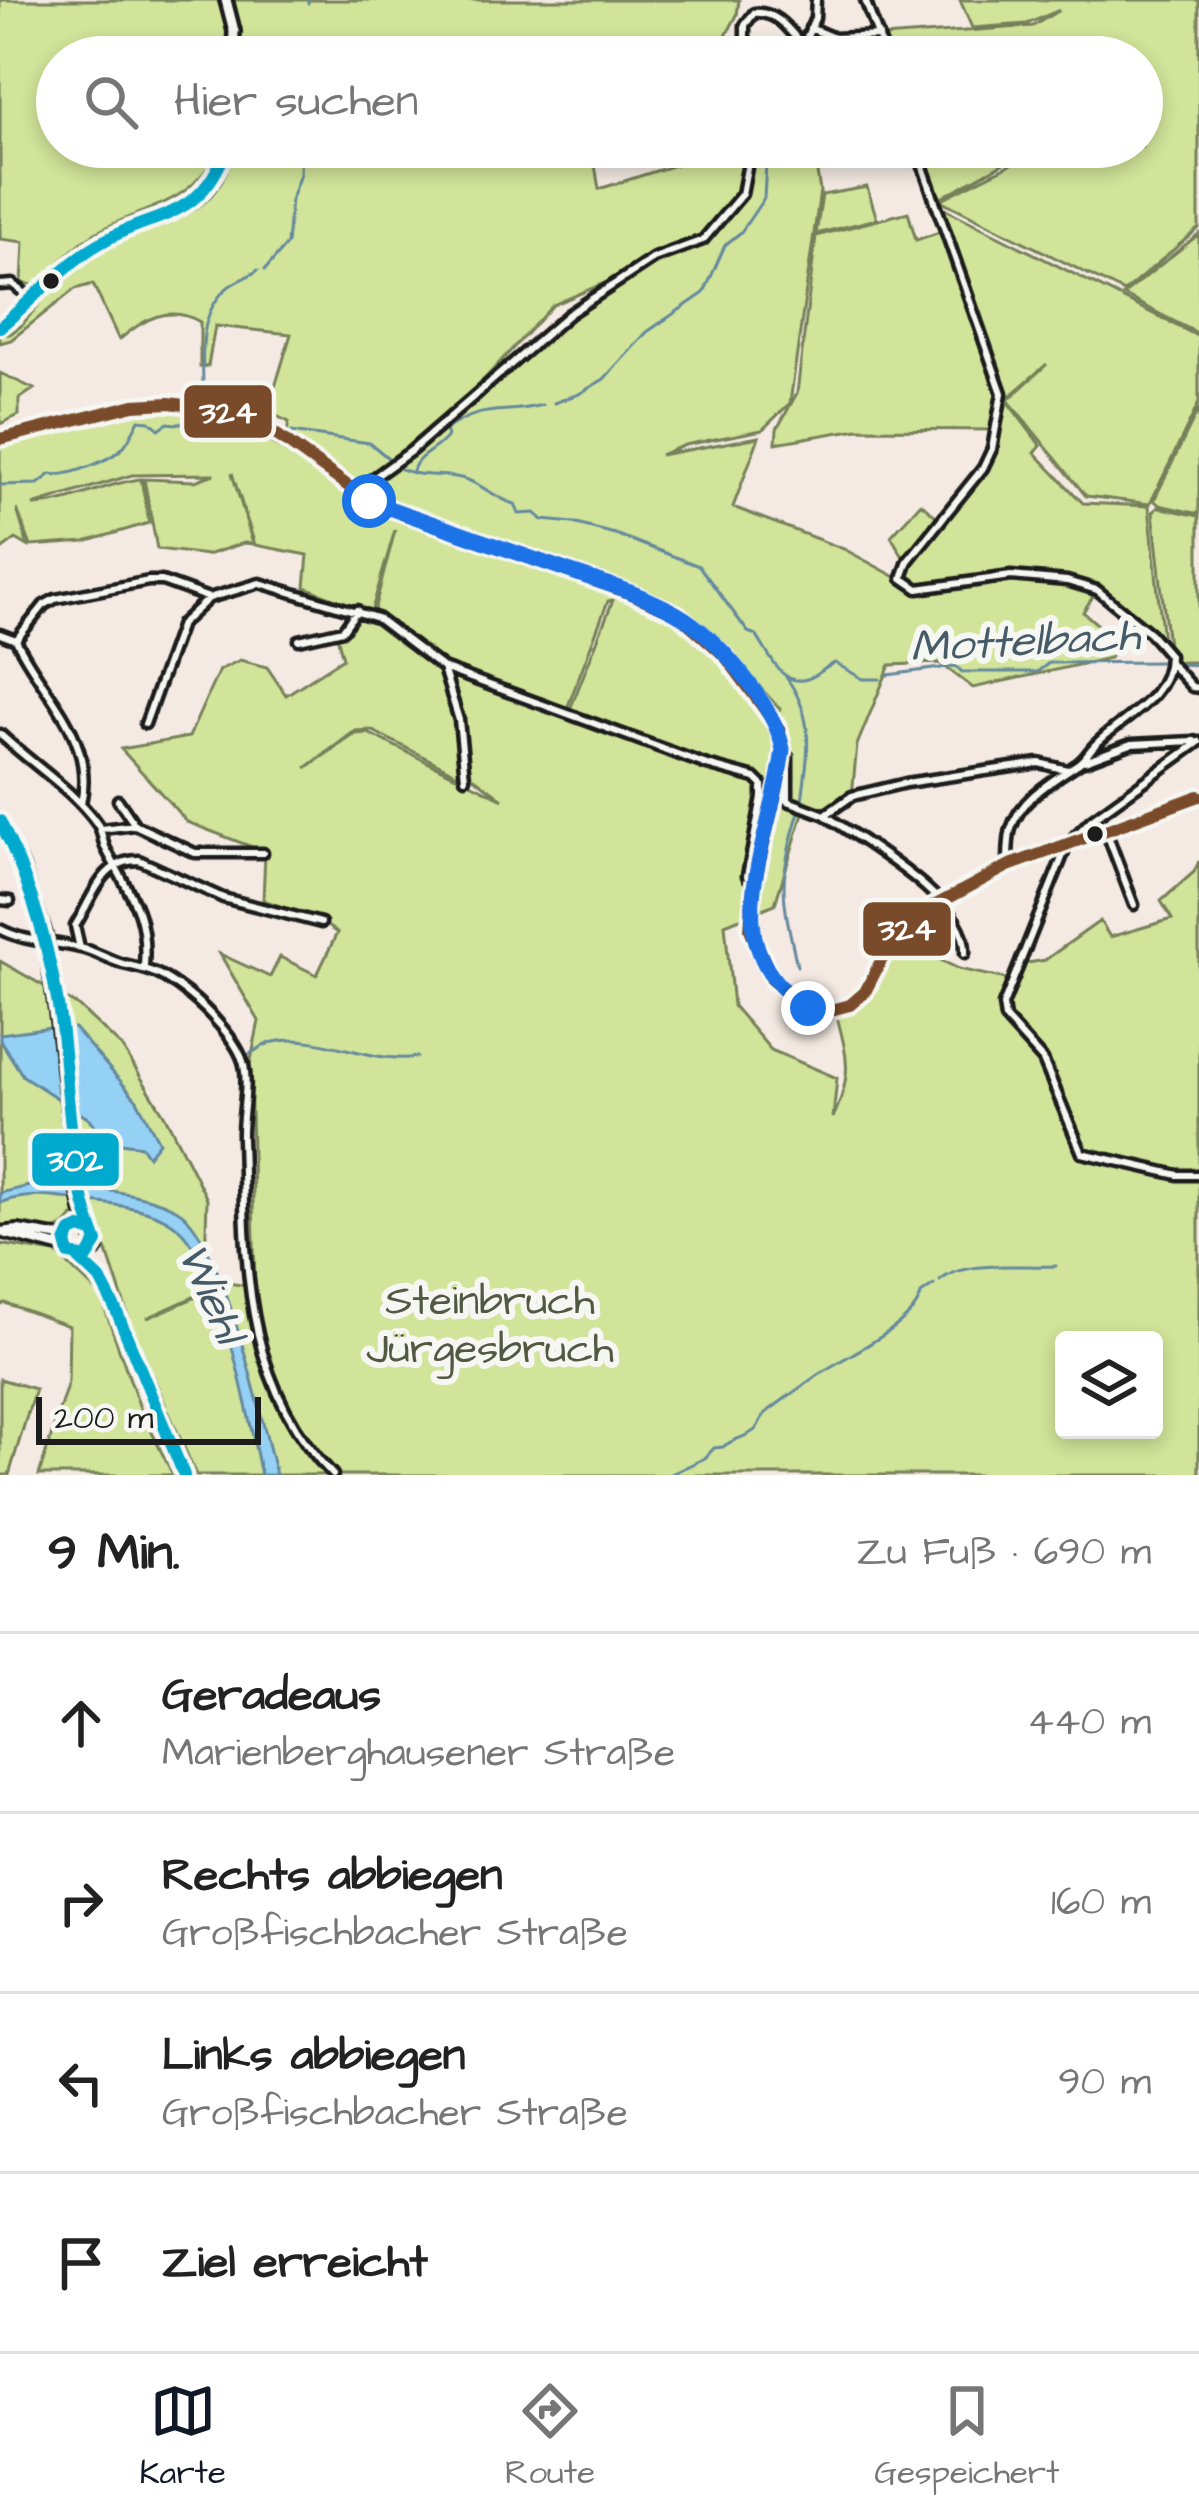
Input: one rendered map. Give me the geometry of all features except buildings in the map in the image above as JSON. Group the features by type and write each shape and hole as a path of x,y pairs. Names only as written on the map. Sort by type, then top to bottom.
{"main road":[{"path":"226,0 234,36"},
{"path":"0,327 97,245 190,206 212,185 219,168"},
{"path":"0,440 134,405 200,405 263,425 352,493 678,614 702,632 748,683 779,729 783,749 754,885 750,929 773,981 793,999 823,1012 850,1005 865,992 904,928 943,901 1008,866 1199,796"},
{"path":"0,821 44,934 58,1007 82,1210 97,1242 94,1253 114,1294 116,1310"},
{"path":"69,1239 82,1210"},
{"path":"69,1239 92,1232"},
{"path":"69,1239 116,1310 184,1475"},
{"path":"79,1259 94,1253"}],"street":[{"path":"807,36 816,0"},
{"path":"862,1 879,36"},
{"path":"745,36 745,26 754,14 765,12 794,36"},
{"path":"811,28 829,36"},
{"path":"352,493 411,451 569,314 654,258 703,240 742,194 747,168"},
{"path":"923,168 1002,393 992,448 983,468 908,561 902,578 918,589 1011,576 1067,581 1097,590 1160,642 1169,662 1192,687 1199,688"},
{"path":"0,285 14,284 32,299"},
{"path":"16,640 44,605 55,599 162,581 208,598"},
{"path":"146,724 181,624 208,598 260,583 376,618 443,668 707,765 755,778 762,785 762,796 747,875 754,885"},
{"path":"299,640 343,630 357,610"},
{"path":"0,634 16,640 30,668 71,724 85,767 81,804"},
{"path":"1082,762 1096,743 1155,694 1169,662"},
{"path":"443,668 458,720 464,778"},
{"path":"0,734 81,804 101,829 107,851 145,924 144,966"},
{"path":"1008,866 1011,828 1022,809 1066,770 1131,744 1199,741"},
{"path":"1199,741 1091,820 1068,843 1003,1005 1005,1018 1043,1060 1082,1153 1172,1174 1199,1175"},
{"path":"783,749 788,758 788,800 825,815 943,901 966,940 965,953"},
{"path":"825,815 851,796 906,783 1040,764 1066,770"},
{"path":"118,800 135,825 195,854 263,853"},
{"path":"101,829 135,825"},
{"path":"1106,831 1134,905"},
{"path":"80,948 75,926 108,869 139,860 223,898 321,923"},
{"path":"0,900 10,901"},
{"path":"0,929 20,940 80,948 126,965 144,966 193,998 239,1053 245,1068 241,1112 250,1309 260,1353 297,1432 333,1475"},
{"path":"1,1233 17,1230 69,1239"}],"green space":[{"path":"0,0 218,0 228,36 36,36 36,168 207,168 182,193 90,236 34,285 22,283 24,242 0,239"},
{"path":"230,0 739,0 726,36 235,36"},
{"path":"960,0 1199,0 1199,228 1124,292 940,200 1003,168 1163,168 1163,36 896,36 1033,26 1059,10 1027,24 972,28"},
{"name":"Steinbruch Jürgesbruch","path":"228,168 596,168 599,189 666,168 744,168 737,199 700,240 649,258 621,276 553,305 475,389 479,391 612,286 655,260 707,241 743,196 749,168 816,168 820,191 790,403 762,430 685,445 660,455 759,437 733,507 844,549 918,589 930,587 907,579 907,567 975,484 992,454 1007,401 1041,446 1035,453 1083,503 1149,506 1163,640 1095,586 1049,574 994,576 1067,581 1097,590 1083,612 1119,643 1110,658 973,688 940,663 890,665 857,745 852,796 825,815 804,810 775,904 725,924 733,1006 771,1050 837,1078 833,1118 844,1088 846,1064 835,1009 864,989 896,938 959,969 1011,980 1016,965 1045,960 1100,921 1110,937 1172,919 1161,901 1194,872 1199,861 1199,1475 196,1475 132,1327 94,1213 73,1216 50,1230 0,1227 0,961 77,1005 122,1047 165,1116 207,1199 204,1292 147,1318 228,1283 255,1287 250,1065 259,1021 220,954 270,977 280,957 317,975 337,933 317,919 263,900 265,852 187,822 121,749 189,737 219,670 240,660 267,667 286,695 343,658 337,636 360,614 423,652 445,676 459,732 462,770 458,774 371,730 355,731 306,768 355,734 368,733 503,799 469,774 449,679 453,673 685,759 691,757 569,712 613,600 608,601 566,711 441,664 373,614 395,530 371,613 305,587 308,555 255,545 232,473 253,544 207,555 157,549 144,479 195,481 214,474 132,475 33,505 141,479 149,523 85,542 31,546 17,509 28,546 16,539 0,551 0,445 122,413 188,411 218,416 262,437 379,511 666,613 724,660 770,721 780,709 699,622 669,606 392,506 347,483 287,433 289,422 243,400 275,387 291,334 215,326 208,366 200,367 200,322 178,314 157,316 119,340 93,284 75,289 11,340 0,343 0,335 21,326 90,256 204,201"},
{"path":"927,168 995,168 937,200"},
{"path":"867,187 877,219 816,234 822,195"},
{"path":"945,209 1199,337 1199,403 1150,504 1086,496 1008,400 1047,364 1010,396 1004,393 940,213"},
{"path":"908,212 916,240 943,231 997,383 993,430 858,429 776,443 777,429 797,393 816,236"},
{"path":"1199,234 1199,334 1123,295"},
{"path":"0,373 34,389 19,399 19,415 0,424"},
{"path":"1199,408 1199,514 1154,500"},
{"path":"921,503 938,518 903,557 891,536"},
{"path":"1158,507 1199,516 1199,662 1175,662 1168,646 1153,512"},
{"path":"0,1244 56,1253 100,1295 140,1408 173,1475 39,1475 68,1382 69,1326 5,1303 0,1306"},
{"path":"0,1379 35,1389 9,1475 0,1475"}],"water":[{"path":"74,1028 137,1100 159,1142 148,1156 141,1146 107,1141 89,1119 23,1076 0,1040 0,1034"},
{"path":"29,1186 142,1197 176,1209 193,1225 209,1253 238,1331 276,1475 261,1475 230,1340 205,1269 189,1241 164,1218 134,1208 45,1196 0,1203 0,1193"}],"waterway":[{"path":"265,270 287,244 291,199 300,168"},
{"path":"554,403 604,379 647,332 704,293 725,245 741,232 764,198 766,168"},
{"path":"203,382 203,345 211,310 229,287 258,270"},
{"path":"413,471 447,436 445,430 459,421 542,405"},
{"name":"Mottelbach","path":"0,485 38,484 51,474 101,462 124,446 139,420 150,421 159,429 168,423 196,422 254,435"},
{"name":"Mottelbach","path":"291,432 370,443 388,458"},
{"name":"Mottelbach","path":"399,468 465,479 515,504 519,514 535,513 543,520 615,534 699,566 790,678 807,679 835,663 863,679 880,679"},
{"name":"Mottelbach","path":"888,675 956,666 962,672 1037,672 1049,663 1163,662"},
{"name":"Mottelbach","path":"1178,664 1199,665"},
{"path":"786,677 806,722 802,801"},
{"path":"797,966 784,889 799,812"},
{"path":"248,1055 271,1043 291,1040 382,1057 417,1057"},
{"path":"940,1281 979,1267 1056,1266"},
{"path":"669,1475 752,1432 783,1400 891,1330 934,1285"}],"transit line":[{"name":"302","path":"0,327 92,248 188,203 218,168"},
{"name":"324","path":"0,439 134,405 169,403 221,409 263,425 369,501 678,614 725,656 779,729 783,749 779,780 754,885 750,929 773,981 808,1008 823,1012 850,1005 865,992 889,945 930,908 1008,866 1199,796"},
{"name":"302","path":"0,821 32,898 47,951 62,1033 76,1165 97,1242 87,1258 69,1254 66,1243 71,1232 80,1228 92,1232"},
{"name":"302","path":"79,1259 100,1279 116,1310 184,1475"}],"route":[{"path":"369,501 653,602 678,614 725,656 766,707 779,729 783,749 754,885 750,929 773,981 808,1008"}],"water label":[{"name":"Wiehl","path":"213,1292"}]}
